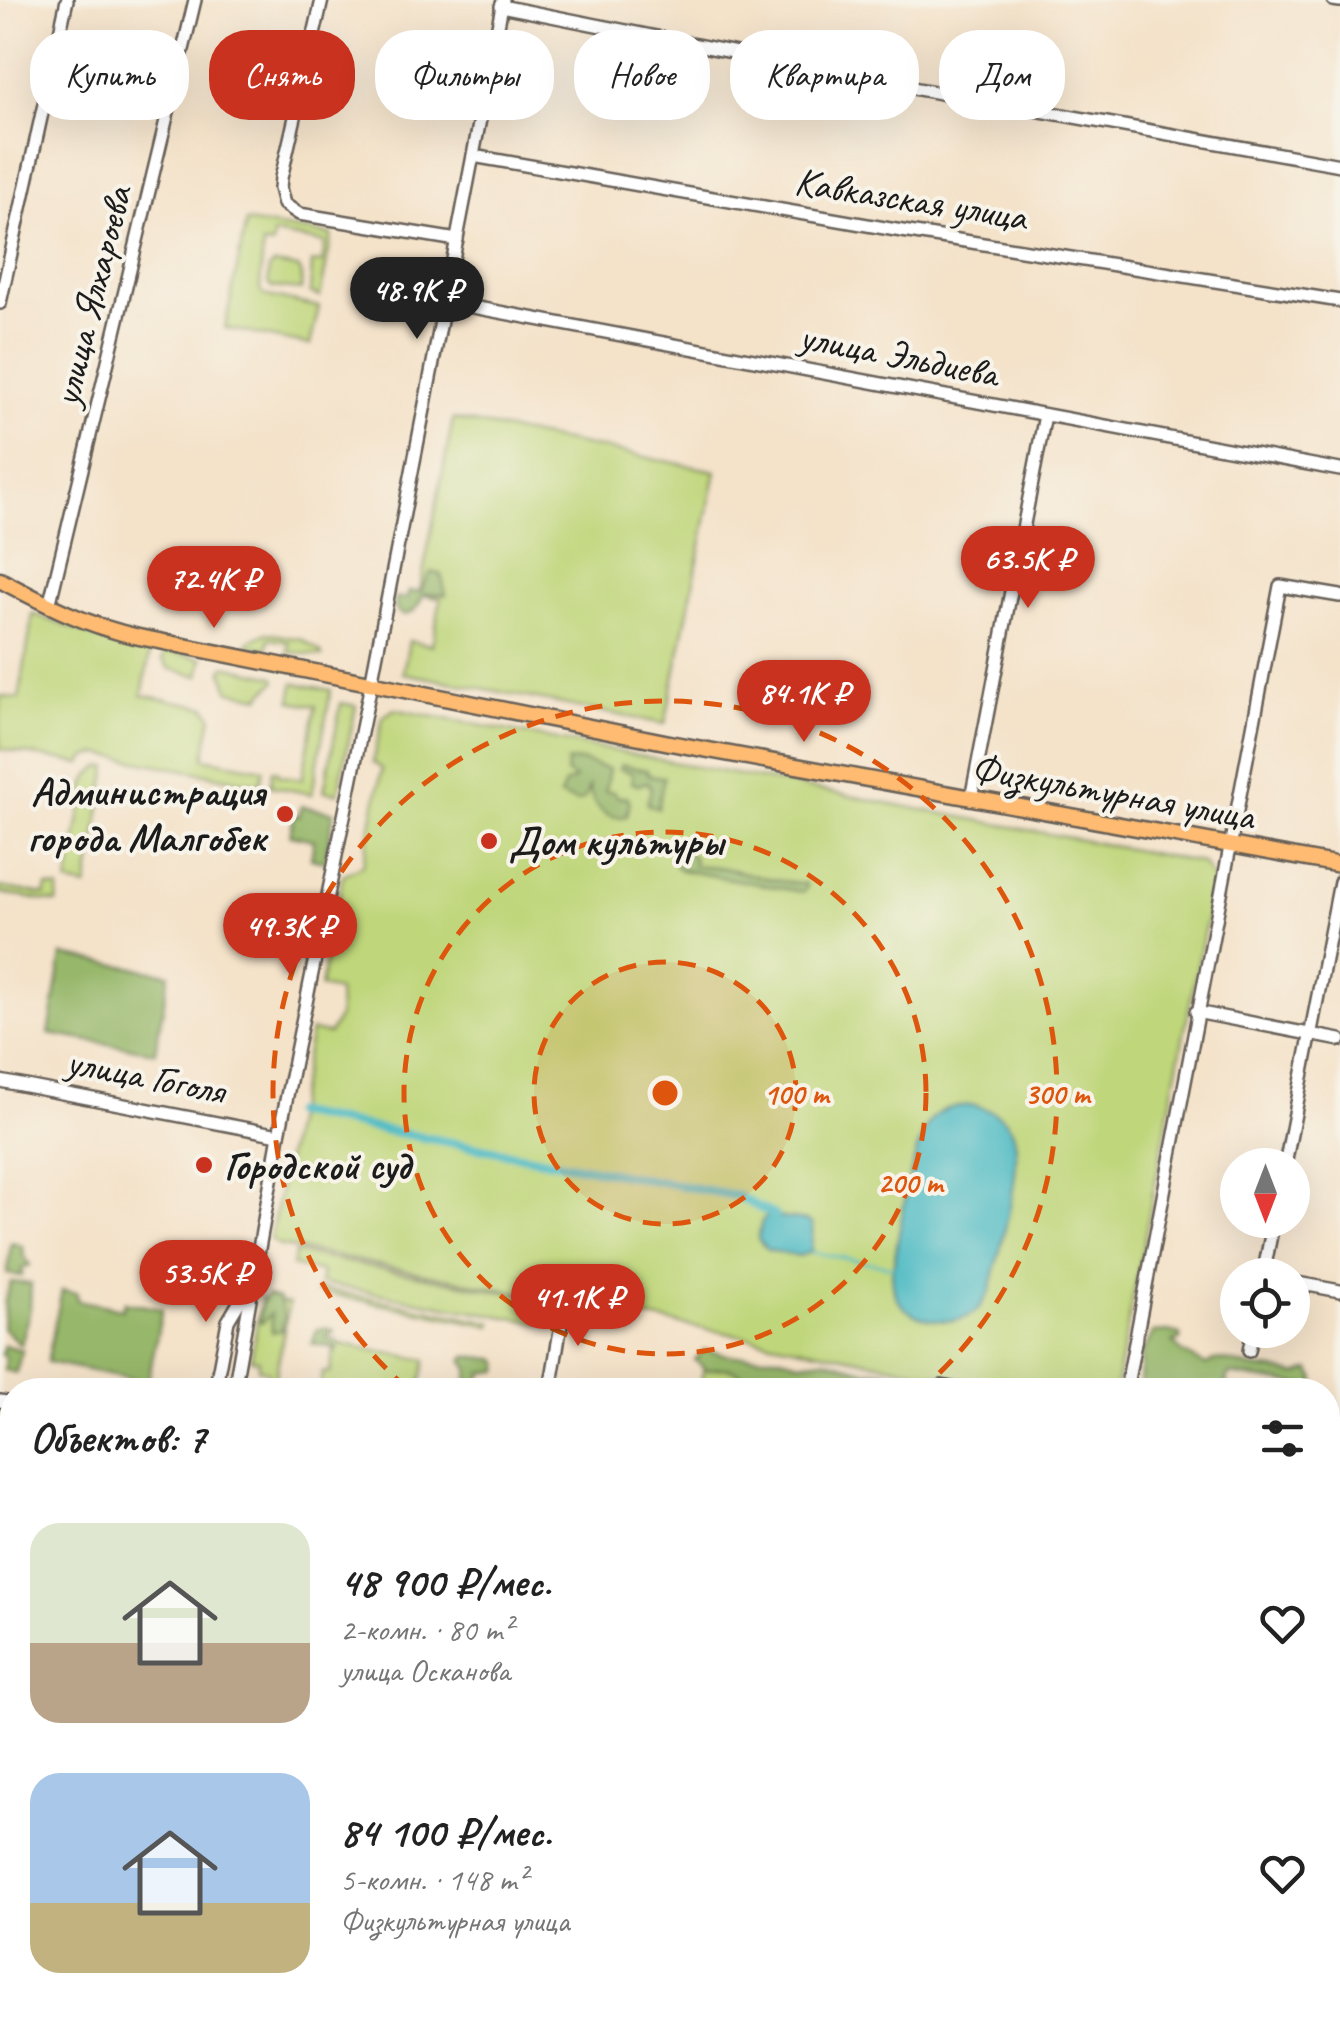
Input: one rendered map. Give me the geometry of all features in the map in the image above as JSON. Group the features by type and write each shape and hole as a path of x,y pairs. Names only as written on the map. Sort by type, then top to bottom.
{"main road":[{"name":"Физкультурная улица","path":"0,580 49,606 114,632 971,799 1340,865"}],"street":[{"path":"0,303 67,0"},
{"name":"улица Ялхароева","path":"49,606 195,0"},
{"path":"322,0 282,178 284,204 299,214 457,240"},
{"path":"236,1378 502,3 918,89 1340,165"},
{"name":"Кавказская улица","path":"473,156 896,230 1340,300"},
{"name":"улица Эльдиева","path":"446,302 1340,470"},
{"path":"971,799 1045,415"},
{"path":"1128,1378 1280,586 1340,596"},
{"path":"1287,1148 1340,882"},
{"path":"1196,1012 1340,1040"},
{"name":"улица Гоголя","path":"0,1081 280,1135"},
{"path":"217,1378 228,1322 252,1281"},
{"path":"1310,1285 1340,1291"},
{"path":"552,1378 565,1302"}],"green space":[{"path":"246,222 332,235 320,297 310,293 312,262 322,263 325,243 274,234 272,246 263,245 263,295 319,307 310,345 225,328"},
{"path":"275,264 298,268 302,274 301,290 271,287 269,268"},
{"path":"453,419 716,471 665,724 403,673 409,641 432,645 441,599 419,594"},
{"path":"431,572 441,574 446,595 424,594 411,613 403,615 396,610 395,599 407,598 409,591 420,592"},
{"path":"33,614 107,641 151,648 142,695 206,707 212,716 204,758 264,769 260,784 99,754 86,757 82,764 0,749 0,696 19,699"},
{"path":"266,633 301,639 322,656 288,652 289,642 269,639 267,649 248,645"},
{"path":"165,651 203,658 199,676 170,669 163,660"},
{"path":"225,666 275,677 276,681 260,697 229,691 222,670"},
{"path":"294,683 331,690 312,794 270,786 273,770 278,775 302,779 316,706 291,701"},
{"path":"341,703 356,706 338,793 324,791"},
{"path":"394,709 1202,863 1214,880 1117,1378 955,1378 278,1245 270,1239 311,1031 329,1034 339,1016 338,991 320,987 343,875 363,865 382,769 373,762 383,717"},
{"path":"581,761 609,769 605,791 627,797 627,816 612,816 600,810 589,787 585,798 578,802 560,796 565,784 575,779 566,773 567,762"},
{"path":"621,765 664,777 658,809 647,804 651,789 647,782 632,783 632,773 619,769"},
{"path":"101,767 108,767 87,887 68,883 86,783"},
{"path":"301,806 334,812 325,862 311,859 314,840 290,835 294,815 299,816"},
{"path":"685,852 693,856 694,866 805,883 807,887 803,892 681,870 676,867 678,855"},
{"path":"0,887 45,895 47,887 59,889 57,903 0,893"},
{"path":"62,955 169,974 155,1052 49,1034"},
{"path":"11,1243 23,1246 30,1265 22,1268 22,1276 7,1274"},
{"path":"295,1252 560,1303 555,1326 320,1283 322,1272 292,1266"},
{"path":"11,1282 31,1284 30,1309 21,1345 3,1328"},
{"path":"318,1288 492,1322 492,1326 317,1292"},
{"path":"62,1290 77,1293 77,1300 122,1309 124,1302 162,1309 149,1378 128,1378 47,1362"},
{"path":"267,1295 279,1299 285,1318 282,1330 272,1332 271,1314 259,1322"},
{"path":"261,1298 289,1304 275,1378 267,1378 268,1371 258,1369 259,1360 251,1359"},
{"path":"317,1329 334,1331 326,1337 339,1341 336,1354 334,1347 312,1344"},
{"path":"327,1332 326,1341 426,1360 422,1378 322,1378 323,1372 330,1373 334,1348 315,1344"},
{"path":"1153,1333 1180,1335 1180,1340 1173,1342 1183,1353 1206,1365 1213,1360 1222,1361 1296,1375 1311,1370 1314,1378 1230,1374 1227,1378 1141,1378 1142,1354"},
{"path":"4,1345 22,1350 16,1373 4,1370"},
{"path":"704,1350 733,1356 777,1356 800,1362 824,1359 903,1378 746,1378 722,1368 706,1370 695,1360"},
{"path":"466,1356 496,1359 499,1371 483,1373 482,1378 468,1378 469,1369 463,1360"},
{"path":"706,1357 807,1378 702,1378"}],"water":[{"path":"974,1105 996,1113 1012,1130 1016,1144 1014,1185 990,1291 968,1316 937,1321 917,1315 901,1304 892,1273 907,1188 927,1126 945,1110"},
{"path":"768,1216 813,1225 811,1252 799,1256 767,1250 758,1239 762,1221"}],"waterway":[{"path":"293,1113 737,1196 775,1216"},
{"path":"811,1252 893,1267"}],"place":[{"name":"Администрация города Малгобек","path":"285,814"},
{"name":"Дом культуры","path":"489,841"},
{"name":"Городской суд","path":"204,1165"}]}
